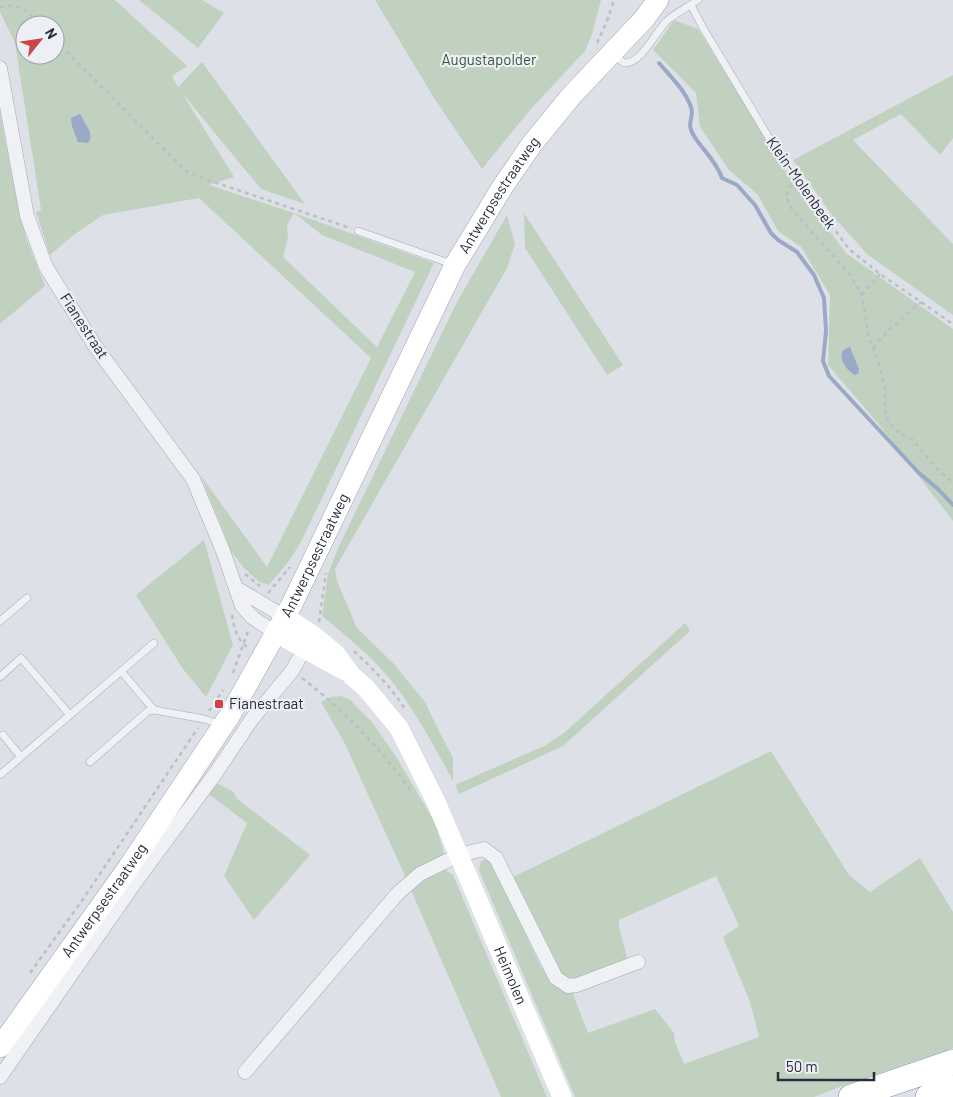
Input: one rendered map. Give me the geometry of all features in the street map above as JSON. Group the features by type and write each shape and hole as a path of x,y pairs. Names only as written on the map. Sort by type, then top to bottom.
{"highway":[{"path":"851,1097 953,1062"},
{"path":"928,1097 953,1088"}],"main road":[{"name":"Antwerpsestraatweg","path":"632,32 643,0"},
{"name":"Antwerpsestraatweg","path":"0,1048 128,868 213,722 280,625 454,265 503,186 532,144 572,95 644,19 658,0"}],"street":[{"name":"Fianestraat","path":"0,68 27,216 46,267 95,346 193,479 204,503 242,606 253,618 280,625"},
{"name":"Heimolen","path":"280,625 312,634 365,687 400,728 436,802 562,1097"},
{"name":"Antwerpsestraatweg","path":"0,1077 136,881 215,774 252,719 292,671 312,634"},
{"path":"246,1072 398,893 420,874 459,855 484,849 496,858 556,978 568,986 577,985 638,962"}],"lane":[{"path":"611,53 624,63 633,61 640,56 666,21 694,2"},
{"name":"Klein-Molenbeek","path":"694,2 708,36 775,148"},
{"path":"358,231 454,265"},
{"path":"0,621 26,598"},
{"path":"1,774 154,642"},
{"path":"0,666 3,674 21,658 70,715"},
{"path":"121,671 154,710"},
{"path":"90,762 144,714 154,710 213,722"},
{"path":"3,735 21,757"}],"path":[{"path":"608,22 614,0"},
{"path":"0,7 12,4 30,15"},
{"path":"65,50 186,171 358,231"},
{"name":"Klein-Molenbeek","path":"775,148 849,250 880,274 953,324"},
{"path":"797,179 789,187 786,197 794,211 850,275 862,295 869,338 885,388 886,411 889,423 901,434 912,439 938,470 953,484"},
{"path":"862,295 880,274"},
{"path":"873,348 890,329 922,302"},
{"name":"Antwerpsestraatweg","path":"312,634 326,572"},
{"path":"231,678 243,644"},
{"path":"292,671 329,699 358,726 393,766 414,794"},
{"name":"Antwerpsestraatweg","path":"29,975 213,722 226,686"}],"green space":[{"path":"0,0 115,0 187,66 172,76 178,87 202,62 305,204 261,189 182,93 234,177 209,185 294,213 434,263 301,542 289,561 269,585 258,581 244,568 230,550 201,476 267,567 371,358 199,198 103,215 72,236 50,255 36,212 41,210 18,65 65,65 65,15 15,15 15,43 0,12","holes":["294,213 322,235 415,272 377,347 283,257 288,238 287,225"]},
{"path":"139,0 202,0 224,13 198,48"},
{"name":"Augustapolder","path":"375,0 601,0 592,34 585,51 530,110 482,169 434,98"},
{"path":"674,20 698,29 788,175 846,253 953,329 953,521 880,426 828,365 830,295 801,247 778,231 758,195 729,170 700,127 696,93 653,50"},
{"path":"953,75 953,138 940,155 901,114 853,140 953,244 953,315 868,255 832,215 793,160"},
{"path":"0,112 26,238 45,286 0,324"},
{"path":"524,213 623,365 607,375 525,248"},
{"path":"507,215 515,244 507,268 335,569 337,581 357,628 393,663 425,702 453,758 453,781 416,716 390,679 349,638 322,616 328,574 339,546 457,302"},
{"path":"204,540 233,645 206,697 183,669 136,595"},
{"path":"685,623 690,631 563,746 459,794 455,785 544,746 564,733"},
{"path":"341,696 350,700 372,722 395,755 436,824 444,854 406,878 344,742 321,702 331,697"},
{"path":"771,751 849,875 870,892 920,858 953,912 953,1048 814,1097 575,1097 479,870 481,861 488,859 493,865 541,967 551,979 574,989 574,997 588,1033 655,1009 674,1033 675,1042 684,1064 759,1037 750,1002 723,937 739,926 716,876 619,920 619,927 628,961 576,980 562,978 513,877"},
{"path":"216,783 234,792 236,798 310,855 254,920 224,876 247,823 206,792"},
{"path":"445,870 453,875 547,1097 501,1097 410,888"}],"water":[{"path":"79,114 89,129 90,140 88,143 78,142 72,126 71,118"},
{"path":"850,347 859,369 858,374 855,375 851,373 842,361 841,356 845,349"}],"waterway":[{"path":"659,63 685,95 692,111 691,131 716,166 722,178 737,185 755,205 771,233 778,240 797,252 814,275 824,298 826,331 823,361 829,376 918,472 953,505"}],"place":[{"name":"Fianestraat","path":"219,704"}]}
